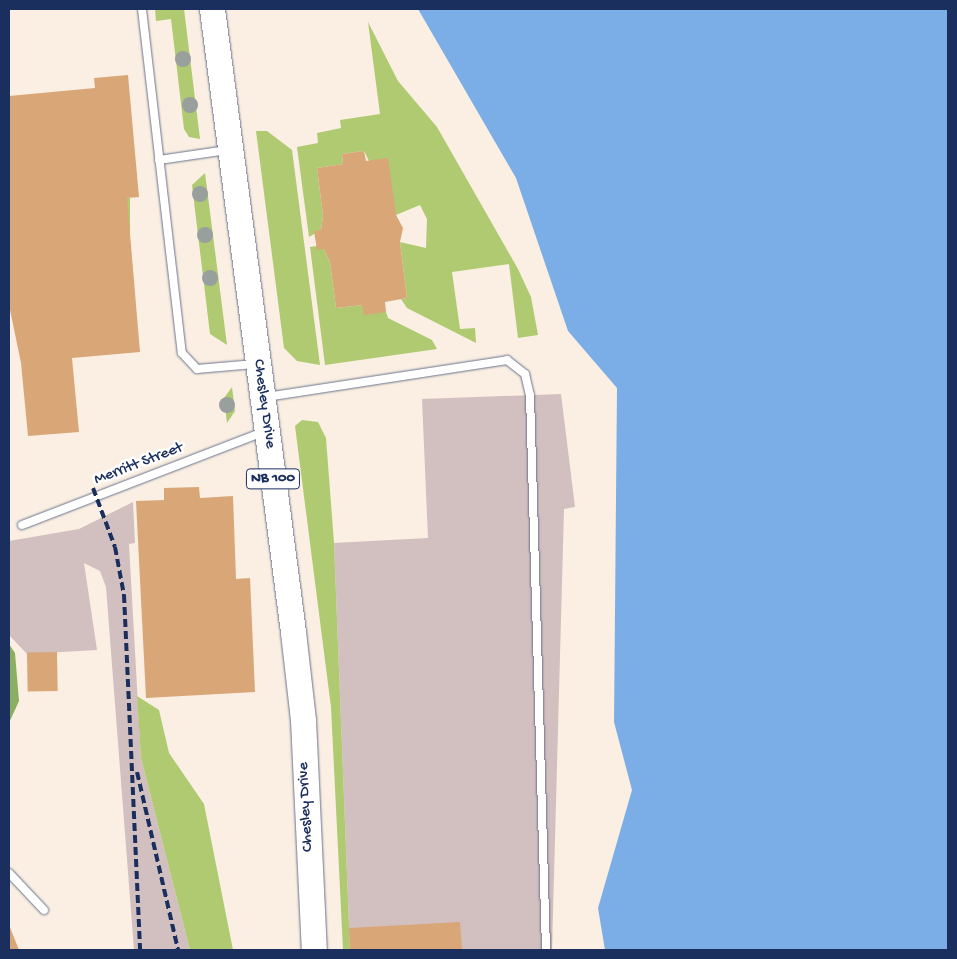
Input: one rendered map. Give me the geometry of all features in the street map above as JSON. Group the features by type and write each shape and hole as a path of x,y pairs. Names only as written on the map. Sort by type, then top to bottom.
{"main road":[{"name":"Chesley Drive","path":"212,9 303,720 314,950"}],"lane":[{"path":"142,9 185,360 206,370 258,364"},
{"path":"159,160 229,149"},
{"path":"262,398 507,360 525,374 530,395 546,950"},
{"name":"Merritt Street","path":"22,525 266,431"},
{"path":"9,873 44,910"}],"shaded area":[{"path":"561,394 575,507 564,509 552,950 350,950 334,543 428,538 422,399"},
{"path":"133,502 135,543 129,544 141,758 190,950 134,950 106,587 100,571 84,563 97,650 27,654 9,635 9,541 79,529"}],"green space":[{"path":"155,9 184,9 200,139 189,137 184,129 171,19 156,21"},
{"path":"368,22 398,81 437,127 518,269 531,297 538,335 518,338 509,264 452,272 460,329 475,328 476,343 407,308 401,299 407,298 400,242 426,248 427,219 420,205 396,215 364,151 342,154 343,164 317,168 323,216 321,230 309,237 297,147 318,143 317,133 341,128 340,120 380,114"},
{"path":"256,131 267,131 292,150 320,365 297,361 284,348"},
{"path":"205,173 227,345 210,334 192,185"},
{"path":"127,198 130,198 130,353 127,353"},
{"path":"316,246 324,249 330,262 336,308 362,305 386,312 388,318 432,340 437,349 325,365 310,247"},
{"path":"232,387 235,411 227,423 224,398"},
{"path":"302,420 318,422 326,438 334,543 350,950 343,950 331,707 295,426"},
{"path":"9,644 15,653 19,701 9,723"},
{"path":"137,696 159,710 169,753 204,804 233,950 190,950 141,758"}],"water":[{"path":"418,9 948,9 948,950 605,950 598,908 632,790 614,722 617,388 568,331 516,178"}],"building":[{"path":"128,75 139,197 127,198 140,352 72,358 79,432 28,436 21,363 9,305 9,96 95,88 94,78"},
{"path":"364,151 366,161 388,158 396,215 403,228 400,242 407,298 385,302 386,312 364,315 362,305 336,308 330,262 324,249 317,250 314,231 321,230 323,216 317,168 343,164 342,154"},
{"path":"199,487 200,498 233,496 236,579 250,578 255,692 146,698 136,501 164,500 164,488"},
{"path":"57,652 58,691 28,692 27,653"},
{"path":"460,922 462,950 350,950 349,928"},
{"path":"9,925 19,950 9,950"}],"railway":[{"path":"93,488 115,547 124,595 140,950"},
{"path":"137,772 178,950"}]}
